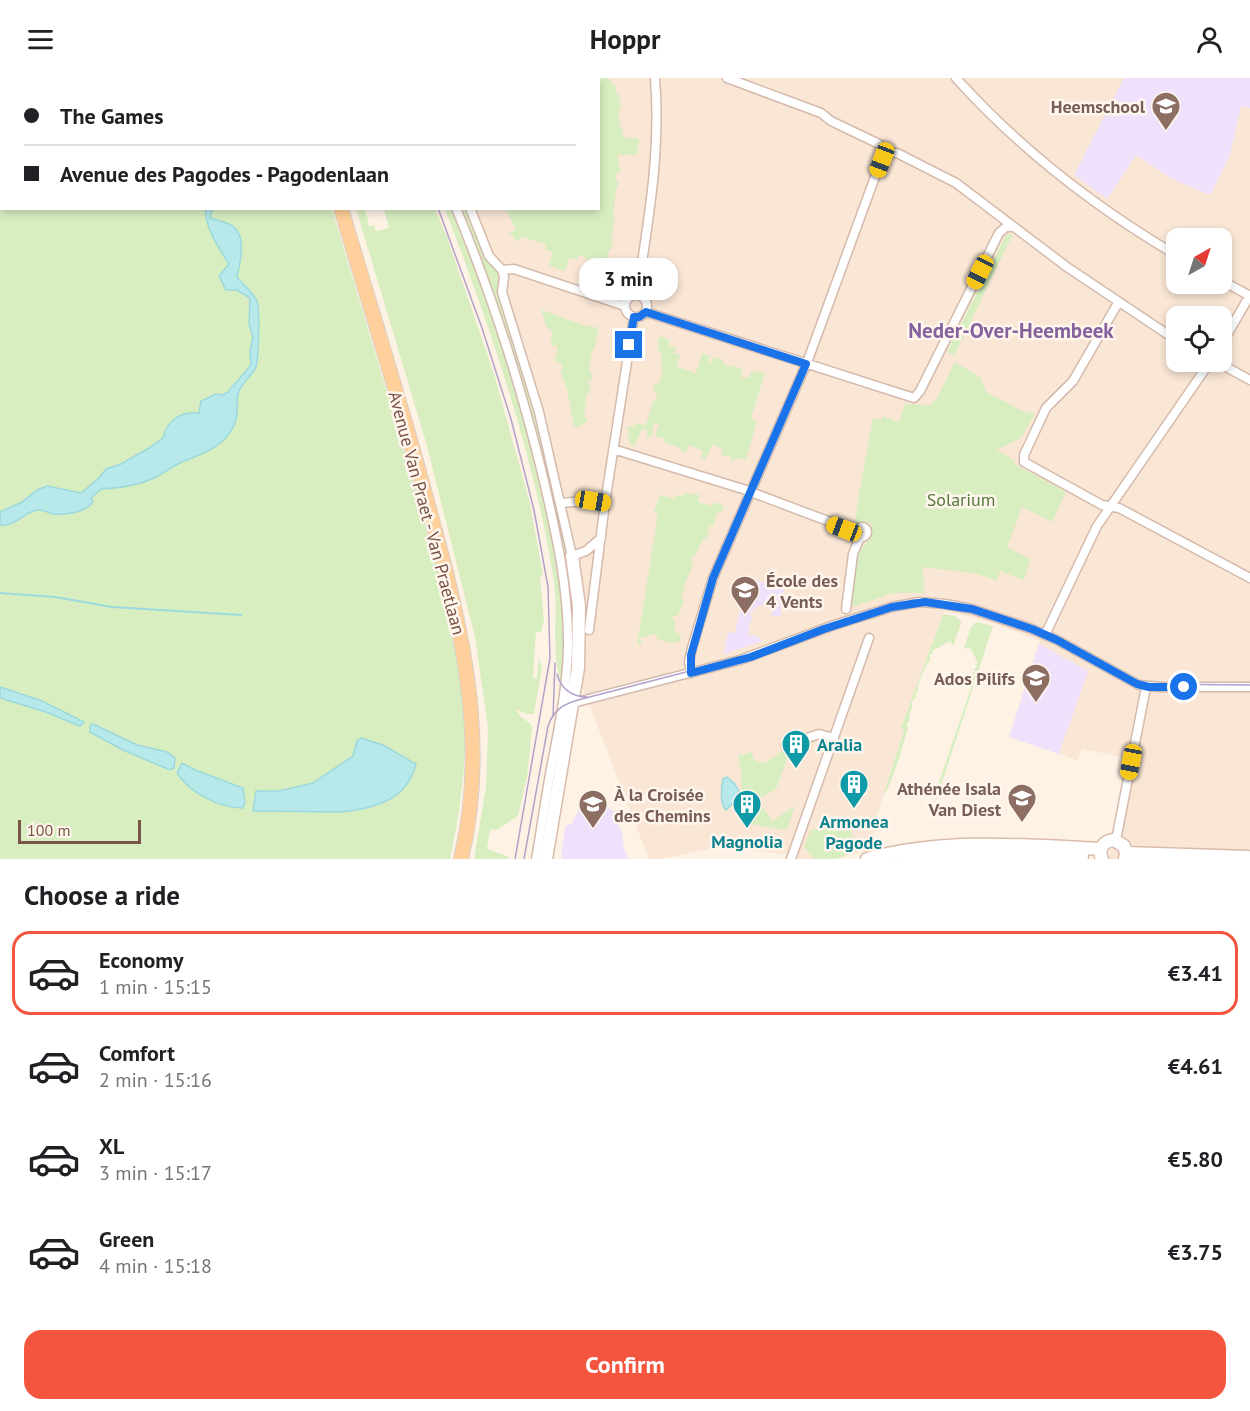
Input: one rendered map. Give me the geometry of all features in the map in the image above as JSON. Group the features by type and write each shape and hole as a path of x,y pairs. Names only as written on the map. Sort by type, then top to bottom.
{"main road":[{"name":"Avenue Van Praet - Van Praetlaan","path":"342,210 416,460 446,568 459,629 468,681 474,748 470,813 461,859"}],"street":[{"path":"637,295 654,177 655,78"},
{"path":"691,673 691,655 710,588 806,364 882,160 883,150 879,144 831,121 821,113 727,78"},
{"path":"956,78 1003,127 1050,168 1118,218 1166,249"},
{"path":"882,160 890,153 897,153 949,178 1118,303 1166,334"},
{"path":"457,210 495,313 521,396 550,510 566,590 568,635 566,682 536,859"},
{"path":"471,210 489,256 502,270 504,277 502,292 539,412 572,556 579,621 578,668 546,859"},
{"path":"646,312 908,397 916,396 999,233 1006,227 1013,227"},
{"path":"502,270 514,269 625,306"},
{"path":"1232,286 1250,295 1232,326"},
{"path":"637,295 629,298 625,306 626,312 634,317 639,317 646,312"},
{"path":"637,295 646,301 646,312"},
{"path":"1118,303 1073,381 1046,408 1023,455 1024,462 1100,504 1119,508 1250,578"},
{"path":"590,630 605,503 634,317"},
{"path":"1232,371 1250,380"},
{"path":"1045,635 1089,540 1203,372"},
{"path":"613,449 750,492 858,534 846,609"},
{"path":"561,503 585,501 605,503"},
{"path":"572,556 586,551 601,538"},
{"path":"573,703 751,657 824,629 913,602 972,609 1045,635 1127,680 1146,687 1250,687"},
{"path":"791,859 869,638"},
{"path":"1116,840 1146,687"},
{"path":"786,745 819,734 834,738"},
{"path":"1101,855 1108,841 1116,840 1123,844 1126,856 1249,856"},
{"path":"867,859 895,852 959,844 1101,855"},
{"path":"903,859 960,853 1101,855"}],"shaded area":[{"path":"600,78 1250,78 1250,859 1109,859 1129,758 1082,749 1077,760 1009,737 1040,641 988,621 944,611 901,728 904,730 875,821 872,848 836,859 800,859 784,854 719,847 661,859 649,859 581,683 562,495 472,210 600,210"},
{"name":"Heemschool","path":"1124,78 1250,78 1250,108 1241,106 1230,155 1210,195 1172,179 1136,155 1107,199 1074,175"},
{"name":"École des 4 Vents","path":"746,578 768,583 770,580 785,583 780,617 770,615 776,608 771,606 761,605 755,608 749,614 752,617 749,636 755,635 763,641 724,654 728,632 735,634"},
{"path":"1039,644 1088,671 1059,754 1009,737"},
{"name":"À la Croisée des Chemins","path":"595,804 605,805 622,816 619,827 622,832 624,849 628,858 631,859 561,859 565,827 572,823 579,809 589,810"}],"green space":[{"path":"600,78 608,78 617,88 615,91 620,96 618,116 623,137 639,139 637,155 618,155 620,173 615,173 617,182 619,182 613,216 615,217 611,241 613,242 608,254 610,257 606,271 594,267 586,262 587,258 579,255 577,260 569,258 565,271 549,266 553,252 545,250 546,244 521,237 517,242 508,234 516,229 506,210 600,210"},
{"path":"0,210 332,210 416,492 440,579 459,669 465,744 461,794 450,859 0,859"},
{"path":"356,210 365,210 369,226 374,225 376,231 389,228 384,210 435,210 447,237 494,374 530,503 543,575 540,576 544,621 541,632 536,632 533,678 537,678 539,657 542,668 534,714 527,714 516,709 520,716 531,724 532,728 527,777 518,816 498,829 490,830 487,849 509,857 509,859 474,859 486,787 488,728 475,637 427,446"},
{"path":"445,210 453,210 481,281 519,399 549,517 565,607 563,685 557,665 554,583 536,490 514,408"},
{"path":"459,210 465,210 481,248 499,274 502,306 538,427 556,499 573,588 574,662 570,680 571,638 547,485"},
{"path":"1013,234 954,356 947,352 1006,235"},
{"path":"541,310 576,323 599,328 594,350 592,350 589,372 593,373 588,384 591,385 589,394 586,394 584,417 587,418 586,423 580,427 574,427 567,389 560,371 563,370 561,362 556,363 555,355 558,353 556,345 552,346 550,338 553,336 550,328 547,329"},
{"path":"662,336 669,340 669,346 676,347 674,353 680,355 677,367 696,373 702,353 710,356 708,364 713,357 723,360 722,363 726,366 743,369 740,377 749,378 751,371 765,373 751,418 757,422 746,460 735,458 734,462 731,461 732,457 721,455 722,449 713,444 705,460 701,459 703,451 689,445 686,453 681,451 680,448 664,442 665,439 655,436 659,424 655,422 651,437 648,436 646,439 648,431 642,429 634,447 629,442 627,426 634,427 635,423 646,425 653,401 656,401 657,393 653,392 655,383 660,383 663,366 661,365 662,353 658,352 658,339"},
{"name":"Solarium","path":"955,362 981,378 986,392 1025,412 1035,414 1021,438 997,450 1015,461 1014,464 1066,492 1052,522 1022,507 1007,547 1030,559 1024,580 1000,571 997,580 977,574 923,567 924,593 893,593 849,608 855,556 870,539 871,523 855,523 873,418 881,420 883,416 899,422 905,404 931,405 937,398"},
{"path":"684,493 700,495 698,502 712,506 714,502 724,506 721,513 717,512 713,526 710,525 707,531 711,534 708,533 706,540 703,539 691,560 693,565 681,597 684,600 678,616 673,616 672,619 675,620 674,631 681,635 680,639 684,640 672,643 657,639 656,634 640,638 642,643 637,645 658,514 654,512 660,495 674,499 675,495 683,497"},
{"path":"943,614 955,616 961,624 953,646 950,641 932,651 930,655 930,661 927,663 918,685 918,692 912,702 907,723 908,729 897,764 883,796 904,730 901,728"},
{"path":"976,622 993,626 935,804 937,788 972,685 970,682 974,676 972,673 977,667 975,664 978,663 970,647 964,649 971,627"},
{"path":"792,746 776,789 758,800 772,821 795,806 787,830 750,824 735,809 742,782 738,756 752,752 754,760 765,762"},
{"path":"811,829 850,830 859,850 836,859 814,859 804,847"}],"water":[{"path":"205,210 212,210 210,218 231,225 237,231 241,250 237,277 253,295 258,306 259,336 256,365 239,391 236,419 231,431 214,447 154,478 128,486 101,489 91,498 93,502 85,509 69,514 34,511 11,524 0,525 0,512 22,502 37,490 47,486 81,493 106,469 121,464 163,438 168,426 176,418 181,415 199,413 201,401 216,394 223,395 228,392 251,365 250,351 253,337 249,324 250,298 237,290 226,290 219,276 229,264 210,231"},
{"path":"0,687 42,701 84,722 80,726 46,712 0,698"},
{"path":"93,724 137,745 167,752 175,758 174,768 170,770 123,750 90,732 90,726"},
{"path":"361,738 383,745 416,764 412,776 397,794 377,805 341,812 253,811 256,791 279,791 313,783 353,756 357,741"},
{"path":"182,763 243,788 245,802 243,808 215,802 197,792 177,773"},
{"path":"727,777 739,791 736,800 726,810 721,791 723,779"}],"waterway":[{"path":"0,593 55,597 112,607 241,615"}],"tram line":[{"path":"439,210 482,328 511,419 534,510 548,587 550,658 515,859"},
{"path":"524,859 548,726 553,716 563,706 578,700 740,658 833,623 892,605 913,600 946,602 1000,616 1052,636 1128,679 1143,684 1250,685"},
{"path":"553,717 555,663"},
{"path":"557,674 561,684 568,691 577,696 587,697"}],"place":[{"name":"Heemschool","path":"1166,132"},
{"name":"École des 4 Vents","path":"745,616"},
{"name":"Ados Pilifs","path":"1036,704"},
{"name":"Aralia","path":"796,770"},
{"name":"Armonea Pagode","path":"854,810"},
{"name":"Athénée Isala Van Diest","path":"1022,824"},
{"name":"À la Croisée des Chemins","path":"593,830"},
{"name":"Magnolia","path":"747,830"}],"district":[{"name":"Neder-Over-Heembeek","path":"1011,330"}],"route":[{"path":"629,345 634,317 639,317 646,312 806,364 713,578 689,662 691,673 751,657 824,629 892,607 925,602 972,609 1032,629 1057,640 1137,684 1149,687 1184,687"}]}
